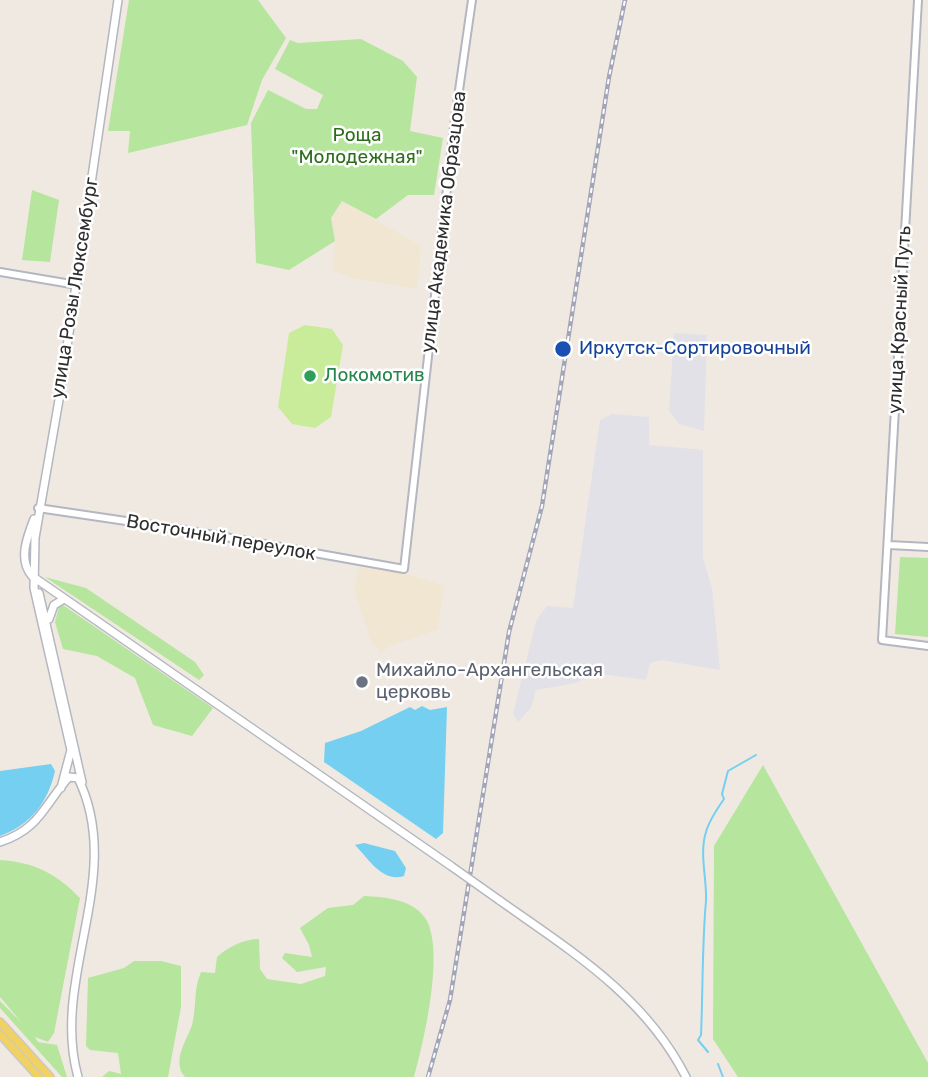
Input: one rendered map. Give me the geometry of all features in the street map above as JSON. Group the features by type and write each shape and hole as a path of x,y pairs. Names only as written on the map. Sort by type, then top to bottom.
{"main road":[{"name":"улица Розы Люксембург","path":"78,1077 70,1036 72,1000 96,864 69,729 32,576 38,508 77,285 118,0"},
{"name":"улица Розы Люксембург","path":"32,576 48,624 52,658"},
{"path":"32,576 589,964 633,1001 658,1030 686,1077"},
{"path":"48,624 52,608 64,599"},
{"name":"улица Розы Люксембург","path":"0,842 32,826 61,788 71,754 69,729"},
{"path":"61,788 73,775 79,779 82,788"},
{"path":"0,1022 50,1077"},
{"path":"0,1034 39,1077"}],"street":[{"name":"улица Академика Образцова","path":"404,569 452,144 472,0"},
{"name":"улица Красный Путь","path":"918,0 882,640 928,646"},
{"path":"0,272 77,285"},
{"name":"Восточный переулок","path":"38,508 404,569"},
{"path":"889,545 928,547"}],"shaded area":[{"path":"342,201 421,246 417,289 351,278 333,270 335,241 331,218"},
{"path":"674,333 707,335 704,431 679,424 669,411"},
{"path":"612,414 649,417 649,445 703,450 703,558 712,588 720,670 662,660 650,663 646,680 594,673 576,683 536,690 531,708 518,722 513,714 536,621 547,606 573,608 600,420"},
{"path":"359,567 400,572 444,586 438,629 392,645 381,652 371,641 354,590"}],"green space":[{"name":"Роща \"Молодежная\"","path":"129,0 258,0 286,38 262,80 247,125 128,153 130,131 108,131"},
{"name":"Роща \"Молодежная\"","path":"361,39 403,61 417,77 410,131 443,138 434,195 408,195 376,219 342,201 331,218 335,241 289,270 256,263 251,123 268,90 306,109 317,109 323,95 275,69 290,40 298,43"},
{"path":"32,190 59,200 50,262 22,260"},
{"name":"Локомотив","path":"305,325 332,329 343,345 331,417 315,428 292,424 278,407 289,333"},
{"path":"900,557 928,558 928,637 895,634"},
{"path":"45,577 86,588 195,662 204,675 199,680"},
{"path":"60,603 213,708 192,736 153,725 135,678 97,656 63,649 55,622"},
{"path":"763,765 928,1063 928,1077 738,1077 713,1039 714,846"},
{"path":"0,860 24,863 44,871 63,882 80,898 54,1033 48,1042 35,1037 38,1042 57,1045 67,1077 62,1077 0,1008 0,1001 22,1023 0,997"},
{"path":"364,896 399,901 415,908 427,921 432,936 434,955 431,998 414,1077 185,1077 179,1062 192,1025 201,972 215,973 217,957 221,953 242,942 259,939 260,969 267,979 301,984 325,976 326,967 297,972 282,958 285,953 312,957 300,928 328,908 353,905"},
{"path":"134,961 161,961 181,966 181,1007 168,1077 102,1077 109,1071 121,1074 118,1053 90,1050 86,1046 88,978 124,968"}],"water":[{"path":"422,706 430,710 447,707 443,833 436,839 324,762 325,743 361,731 410,707 415,710"},
{"path":"51,764 55,771 43,802 21,826 0,836 0,771"},
{"path":"364,843 395,851 406,868 404,876 382,873 355,845"}],"waterway":[{"path":"708,1052 698,1040 701,1035 706,901 704,840 709,824 724,799 722,794 728,771 756,755"},
{"path":"718,1064 723,1077"}],"railway":[{"path":"428,1077 450,1000 509,632 542,506 609,77 625,0"}],"place":[{"name":"Иркутск-Сортировочный","path":"563,349"},
{"name":"Локомотив","path":"310,376"},
{"name":"Михайло-Архангельская церковь","path":"362,682"}]}
